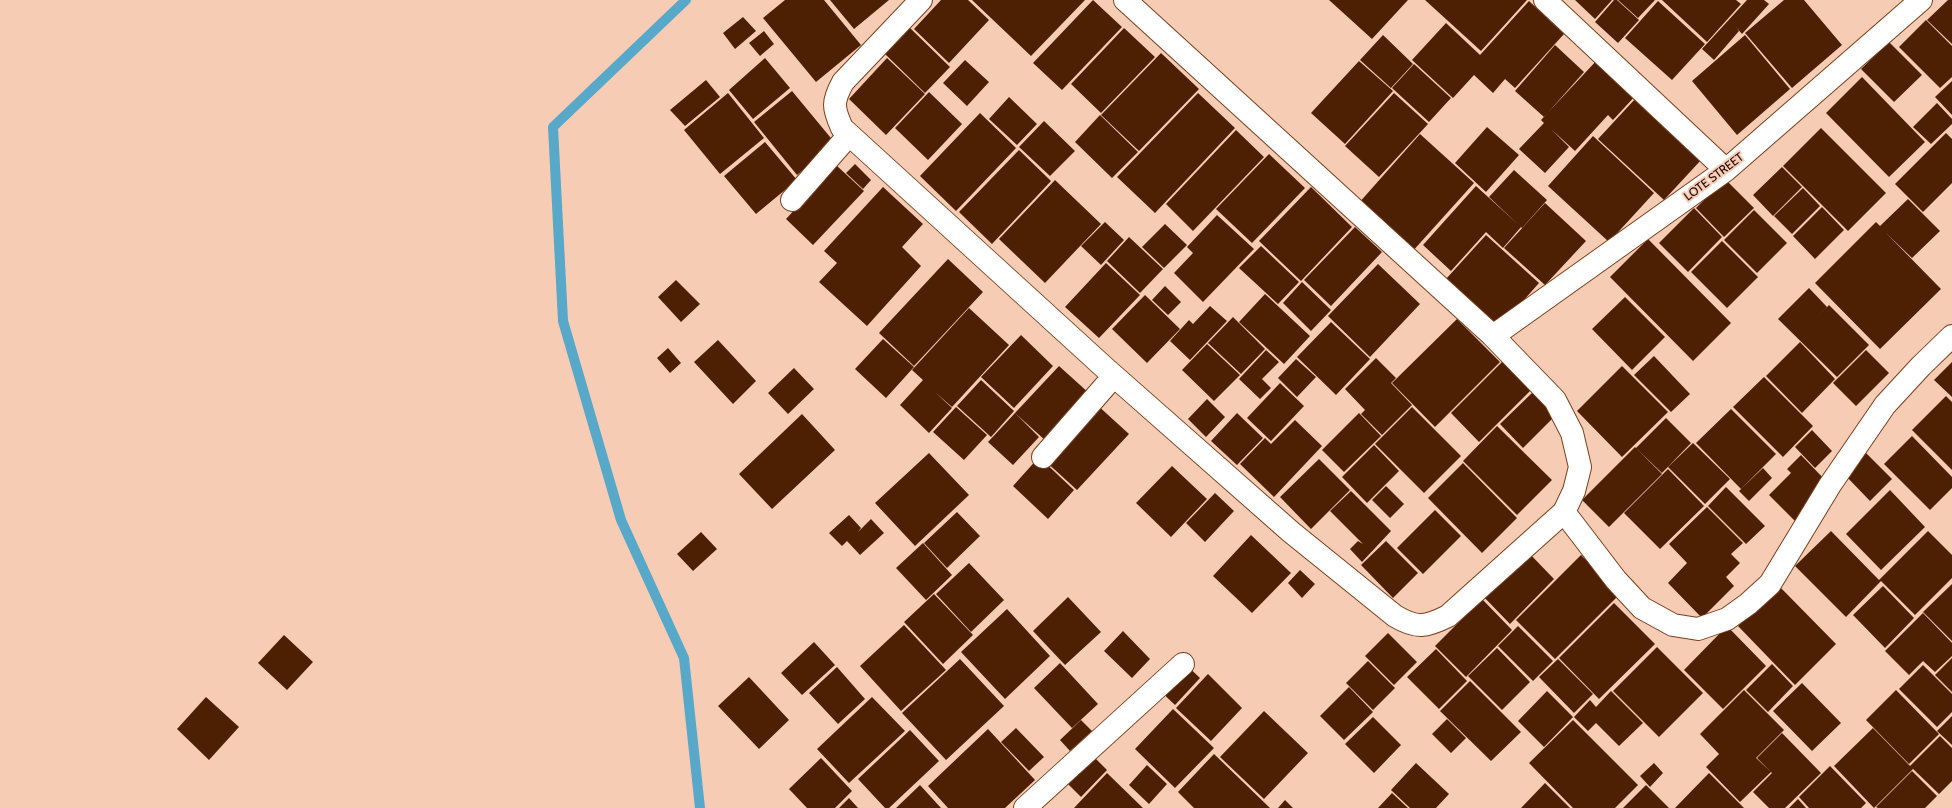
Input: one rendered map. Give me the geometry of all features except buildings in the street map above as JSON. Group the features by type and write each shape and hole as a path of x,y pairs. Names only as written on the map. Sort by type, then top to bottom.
{"street":[{"path":"921,0 843,82 835,95 834,110 842,128 1114,376 1291,532 1396,616 1408,623 1420,626 1434,623 1448,616 1564,512 1574,491 1580,466 1572,434 1556,400 1493,336 1125,0"},
{"path":"1545,0 1726,170"},
{"name":"LOTE STREET","path":"1493,336 1726,170 1921,0"},
{"path":"792,200 849,135"},
{"path":"1564,512 1616,580 1642,608 1673,625 1698,630 1727,619 1748,604 1770,584 1830,485 1885,405 1921,366 1952,336"},
{"path":"1043,457 1114,376"},
{"path":"1025,808 1183,664"}],"waterway":[{"path":"686,0 553,127 563,321 621,520 684,658 700,808"}]}
